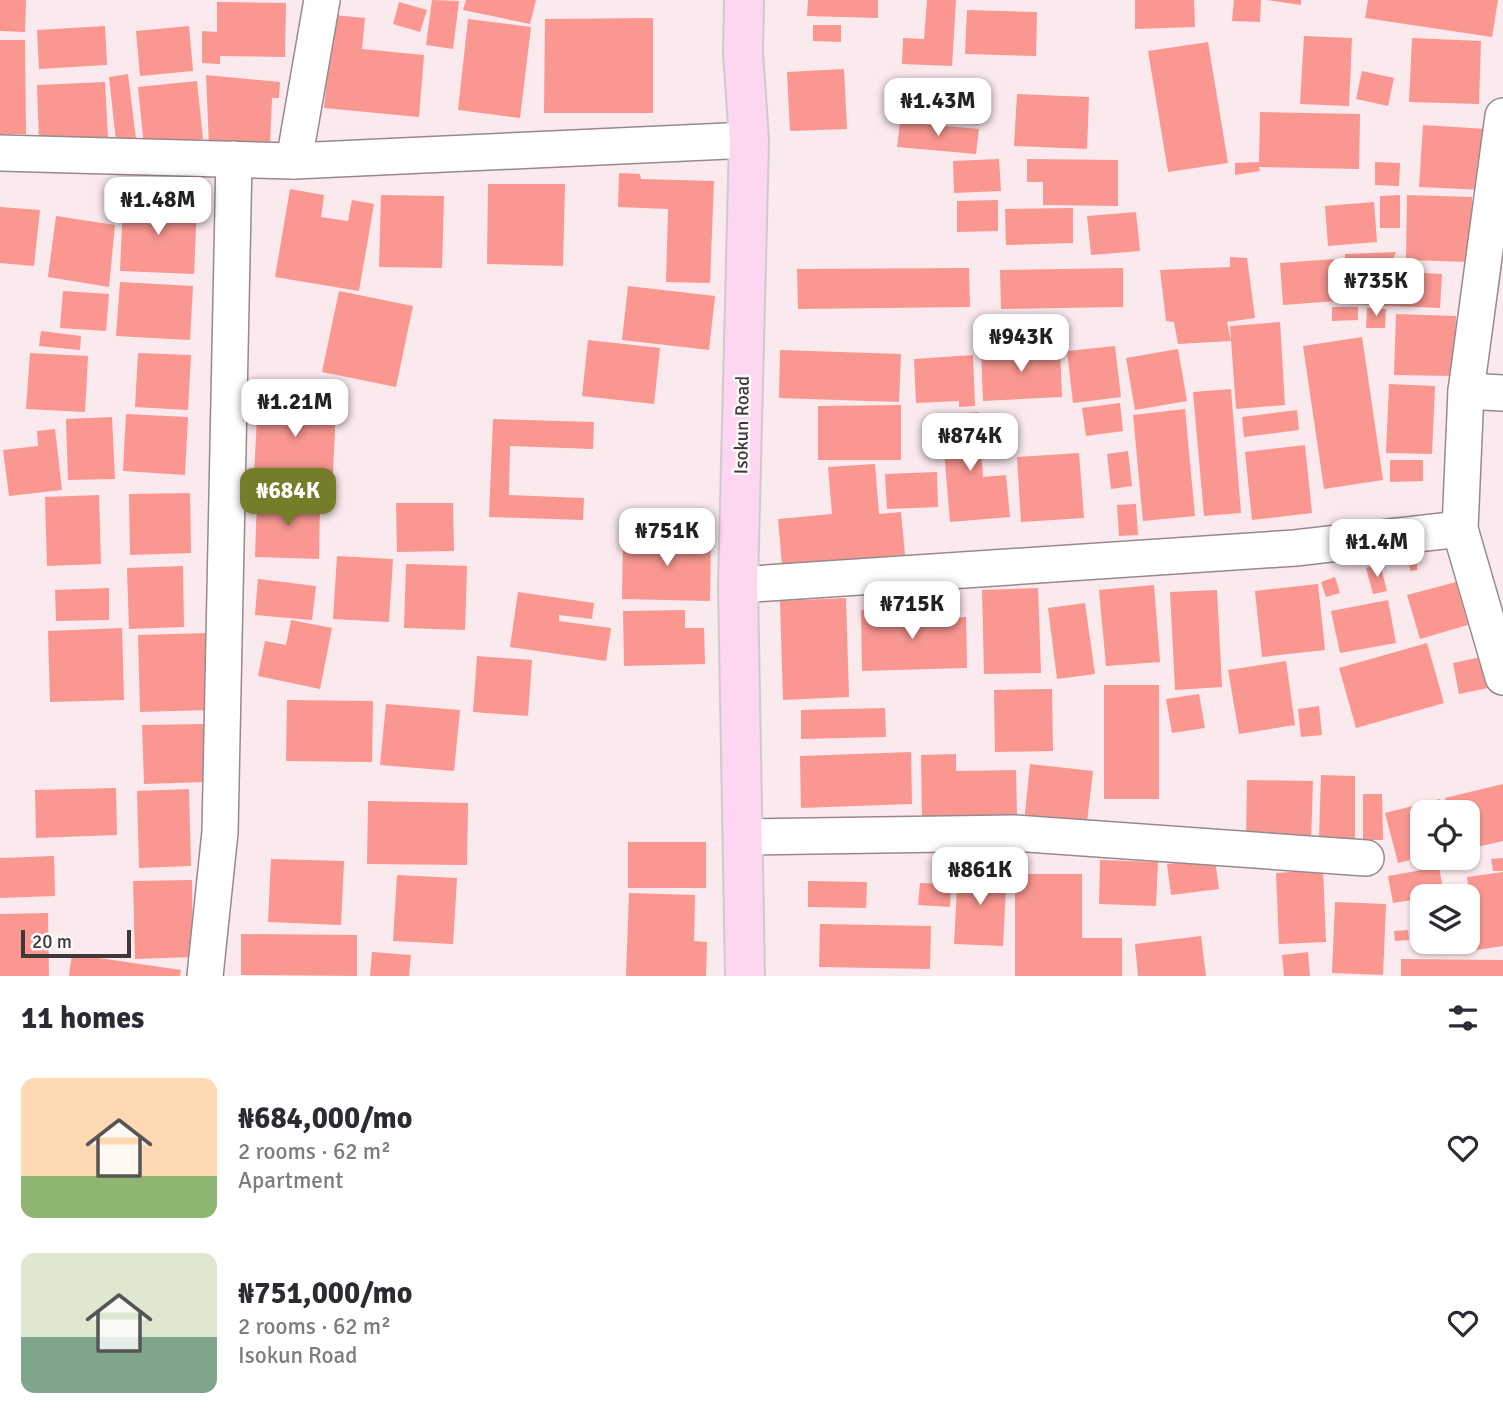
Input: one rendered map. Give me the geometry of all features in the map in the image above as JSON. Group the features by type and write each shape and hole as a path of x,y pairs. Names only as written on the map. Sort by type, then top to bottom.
{"main road":[{"name":"Isokun Road","path":"744,0 743,52 749,140 738,585 745,976"}],"street":[{"path":"294,161 322,0"},
{"path":"1503,116 1466,391 1460,528 1503,677"},
{"path":"0,153 294,161 749,140"},
{"path":"205,976 220,832 234,159"},
{"path":"1466,391 1503,393"},
{"path":"738,585 1294,548 1460,528"},
{"path":"743,837 1014,832 1366,858"}],"building":[{"path":"0,0 26,0 25,32 0,31"},
{"path":"432,0 459,1 453,49 426,45"},
{"path":"466,0 536,0 530,24 463,10"},
{"path":"808,0 878,0 878,18 807,16"},
{"path":"927,0 956,0 952,66 902,64 903,38 924,39"},
{"path":"1135,0 1194,0 1195,27 1135,29"},
{"path":"1234,0 1261,0 1260,22 1232,21"},
{"path":"1267,0 1301,0 1301,5"},
{"path":"1368,0 1498,0 1492,37 1365,18"},
{"path":"217,2 286,3 285,57 220,56 220,64 202,63 202,31 217,32"},
{"path":"399,2 427,10 420,32 393,24"},
{"path":"967,10 1037,12 1036,56 965,54"},
{"path":"333,15 365,18 362,49 424,55 419,117 324,108"},
{"path":"653,18 653,113 544,113 545,19"},
{"path":"468,19 531,27 520,118 458,110"},
{"path":"813,25 841,25 841,42 813,41"},
{"path":"105,26 107,65 39,69 37,30"},
{"path":"189,26 193,71 140,76 136,31"},
{"path":"1304,36 1352,38 1349,106 1300,104"},
{"path":"1412,38 1481,41 1479,104 1409,102"},
{"path":"0,40 25,40 26,134 0,134"},
{"path":"1208,42 1228,163 1168,172 1148,51"},
{"path":"844,69 847,129 790,131 787,72"},
{"path":"1362,71 1394,78 1388,106 1356,99"},
{"path":"128,74 136,139 116,141 109,77"},
{"path":"206,75 280,82 279,98 272,98 270,146 209,145"},
{"path":"197,81 203,139 144,146 138,87"},
{"path":"105,82 108,139 39,142 37,85"},
{"path":"910,86 983,99 978,125 905,112"},
{"path":"1017,94 1089,97 1087,149 1014,146"},
{"path":"1260,112 1360,114 1359,169 1259,167 1260,171 1235,175 1235,163 1259,162"},
{"path":"900,122 979,129 976,154 897,147"},
{"path":"1423,125 1487,129 1484,190 1419,187"},
{"path":"999,159 1001,191 954,193 953,161"},
{"path":"1027,159 1118,160 1118,206 1043,205 1043,182 1027,182"},
{"path":"1375,162 1400,163 1399,186 1375,185"},
{"path":"619,173 640,174 641,179 714,181 710,283 666,282 668,209 618,207"},
{"path":"488,184 565,184 563,266 487,264"},
{"path":"290,189 324,195 321,217 348,221 352,200 374,204 359,291 275,277"},
{"path":"381,195 444,196 442,268 379,267"},
{"path":"1400,195 1400,228 1380,228 1380,196"},
{"path":"1407,195 1472,197 1470,262 1406,260"},
{"path":"998,200 998,231 957,232 957,201"},
{"path":"123,201 197,204 194,274 120,271"},
{"path":"1374,202 1377,242 1328,246 1325,206"},
{"path":"0,207 40,210 34,266 0,263"},
{"path":"1073,208 1073,243 1006,245 1005,209"},
{"path":"1136,212 1140,251 1091,255 1087,216"},
{"path":"56,216 115,225 109,287 48,277"},
{"path":"1396,252 1388,271 1442,274 1440,308 1344,304 1345,254"},
{"path":"1230,257 1247,258 1255,318 1227,322 1231,341 1178,344 1174,322 1166,321 1160,270 1230,267"},
{"path":"1334,259 1337,301 1283,305 1280,263"},
{"path":"969,268 970,307 798,309 797,269"},
{"path":"1123,268 1123,307 1001,309 1000,270"},
{"path":"120,282 193,286 190,340 116,336"},
{"path":"628,286 715,296 709,350 622,340"},
{"path":"63,291 109,294 106,331 60,328"},
{"path":"339,291 413,306 396,387 322,372"},
{"path":"1332,307 1358,307 1358,320 1332,321"},
{"path":"1367,308 1386,309 1385,328 1366,328"},
{"path":"1396,314 1456,316 1454,376 1394,375"},
{"path":"1280,322 1285,405 1236,409 1230,326"},
{"path":"41,331 81,336 80,350 39,346"},
{"path":"1362,337 1383,480 1324,489 1303,346"},
{"path":"588,340 660,348 654,404 582,396"},
{"path":"1115,346 1121,397 1073,403 1067,351"},
{"path":"1060,347 1062,397 983,401 981,350"},
{"path":"1178,349 1187,401 1135,410 1126,358"},
{"path":"780,350 901,354 899,402 779,398"},
{"path":"30,353 88,356 85,412 26,409"},
{"path":"138,353 191,355 188,410 135,407"},
{"path":"973,355 975,406 959,407 959,401 916,403 914,359"},
{"path":"259,381 337,384 332,496 253,493"},
{"path":"1389,384 1435,386 1432,454 1386,453"},
{"path":"1231,389 1241,513 1204,516 1193,392"},
{"path":"1120,403 1123,431 1086,436 1082,408"},
{"path":"901,405 901,460 818,460 818,406"},
{"path":"1185,409 1195,516 1143,521 1133,415"},
{"path":"1297,410 1299,430 1244,437 1242,417"},
{"path":"978,412 983,477 1006,475 1010,517 950,522 941,415"},
{"path":"126,414 188,417 185,475 123,471"},
{"path":"112,417 115,479 68,480 66,419"},
{"path":"493,419 594,422 593,449 510,446 509,495 584,498 583,520 489,517"},
{"path":"55,429 62,490 9,496 3,450 38,446 37,431"},
{"path":"1305,445 1312,513 1252,520 1245,452"},
{"path":"1128,451 1132,486 1111,489 1107,454"},
{"path":"1079,453 1084,518 1021,522 1017,457"},
{"path":"1390,460 1423,460 1423,481 1390,482"},
{"path":"875,464 879,514 901,512 905,555 782,565 778,519 832,514 828,467"},
{"path":"937,472 938,507 887,509 885,474"},
{"path":"190,493 191,553 130,555 129,494"},
{"path":"99,495 101,564 47,566 45,497"},
{"path":"257,498 320,499 319,559 255,557"},
{"path":"396,503 453,503 454,551 397,552"},
{"path":"1136,504 1138,535 1119,536 1117,505"},
{"path":"623,535 711,536 710,601 622,599"},
{"path":"337,556 393,559 389,622 333,619"},
{"path":"1417,560 1417,570 1410,571 1409,561"},
{"path":"406,564 467,566 465,630 404,628"},
{"path":"1380,564 1387,591 1373,594 1366,568"},
{"path":"183,566 184,627 129,629 127,568"},
{"path":"1335,577 1340,593 1326,597 1321,582"},
{"path":"258,579 316,586 312,620 255,615"},
{"path":"1456,582 1468,625 1420,639 1407,595"},
{"path":"1318,584 1325,650 1262,657 1255,591"},
{"path":"1154,585 1160,662 1106,666 1099,590"},
{"path":"109,588 109,620 56,621 55,590"},
{"path":"1038,588 1041,673 984,674 982,590"},
{"path":"1217,590 1222,687 1175,690 1170,592"},
{"path":"518,592 594,603 592,619 559,615 559,621 611,628 606,661 510,647"},
{"path":"846,598 849,697 783,700 780,601"},
{"path":"1388,600 1396,643 1340,653 1331,611"},
{"path":"1085,603 1095,674 1057,679 1048,608"},
{"path":"923,608 923,619 966,617 967,668 862,671 861,610"},
{"path":"685,610 685,628 704,628 705,664 624,666 623,611"},
{"path":"291,620 332,628 320,689 258,676 265,641 286,645"},
{"path":"122,628 124,700 50,702 48,631"},
{"path":"208,633 210,710 140,712 138,635"},
{"path":"1427,643 1444,703 1356,728 1339,668"},
{"path":"477,656 532,660 528,716 473,712"},
{"path":"1481,657 1488,688 1459,694 1453,663"},
{"path":"1286,661 1295,725 1239,734 1228,670"},
{"path":"1104,685 1159,685 1159,799 1104,799"},
{"path":"1052,689 1053,751 995,752 994,690"},
{"path":"1199,694 1205,728 1172,733 1166,699"},
{"path":"287,700 373,701 372,762 286,761"},
{"path":"386,704 460,710 454,771 380,765"},
{"path":"1319,706 1322,735 1301,737 1298,709"},
{"path":"885,708 886,737 801,739 801,710"},
{"path":"204,724 206,782 144,784 142,725"},
{"path":"911,752 912,804 801,808 800,756"},
{"path":"956,754 956,771 1016,770 1017,815 922,817 921,755"},
{"path":"1030,764 1093,771 1086,830 1024,823"},
{"path":"1321,775 1355,776 1355,838 1319,838"},
{"path":"1247,780 1313,781 1311,842 1246,841"},
{"path":"1503,784 1503,841 1480,846 1480,800 1445,798"},
{"path":"116,788 117,835 36,838 35,790"},
{"path":"189,789 191,866 139,868 137,791"},
{"path":"1363,794 1382,794 1383,840 1363,840"},
{"path":"368,801 468,803 467,865 367,864"},
{"path":"1410,807 1410,860 1398,863 1385,813"},
{"path":"628,842 706,842 706,888 628,888"},
{"path":"54,856 55,896 0,898 0,858"},
{"path":"1503,858 1503,871 1493,871 1491,859"},
{"path":"271,859 344,861 341,925 268,922"},
{"path":"1215,859 1219,889 1171,895 1167,864"},
{"path":"1100,860 1158,862 1156,906 1099,904"},
{"path":"958,868 1007,870 1003,946 954,944"},
{"path":"1323,870 1326,942 1279,944 1276,873"},
{"path":"1440,870 1442,884 1410,884 1410,900 1393,903 1388,876"},
{"path":"1503,872 1503,946 1480,949 1480,884 1468,884 1467,877"},
{"path":"1015,874 1082,874 1082,938 1122,938 1122,976 1015,976"},
{"path":"397,875 457,878 453,944 393,941"},
{"path":"192,880 193,957 135,959 133,881"},
{"path":"808,881 867,882 866,908 808,907"},
{"path":"920,883 951,884 950,907 918,905"},
{"path":"629,893 695,895 694,941 707,942 706,976 626,976"},
{"path":"1335,902 1386,904 1383,975 1332,973"},
{"path":"48,913 49,976 0,976 0,914"},
{"path":"820,924 931,926 930,969 819,967"},
{"path":"1408,930 1409,940 1395,941 1394,931"},
{"path":"241,934 357,935 357,976 241,975"},
{"path":"1201,936 1206,976 1138,976 1135,944"},
{"path":"372,952 411,955 409,976 370,976"},
{"path":"1308,952 1310,976 1284,976 1282,955"},
{"path":"72,954 181,970 180,976 69,976"},
{"path":"1401,959 1503,960 1503,976 1401,976"}]}
